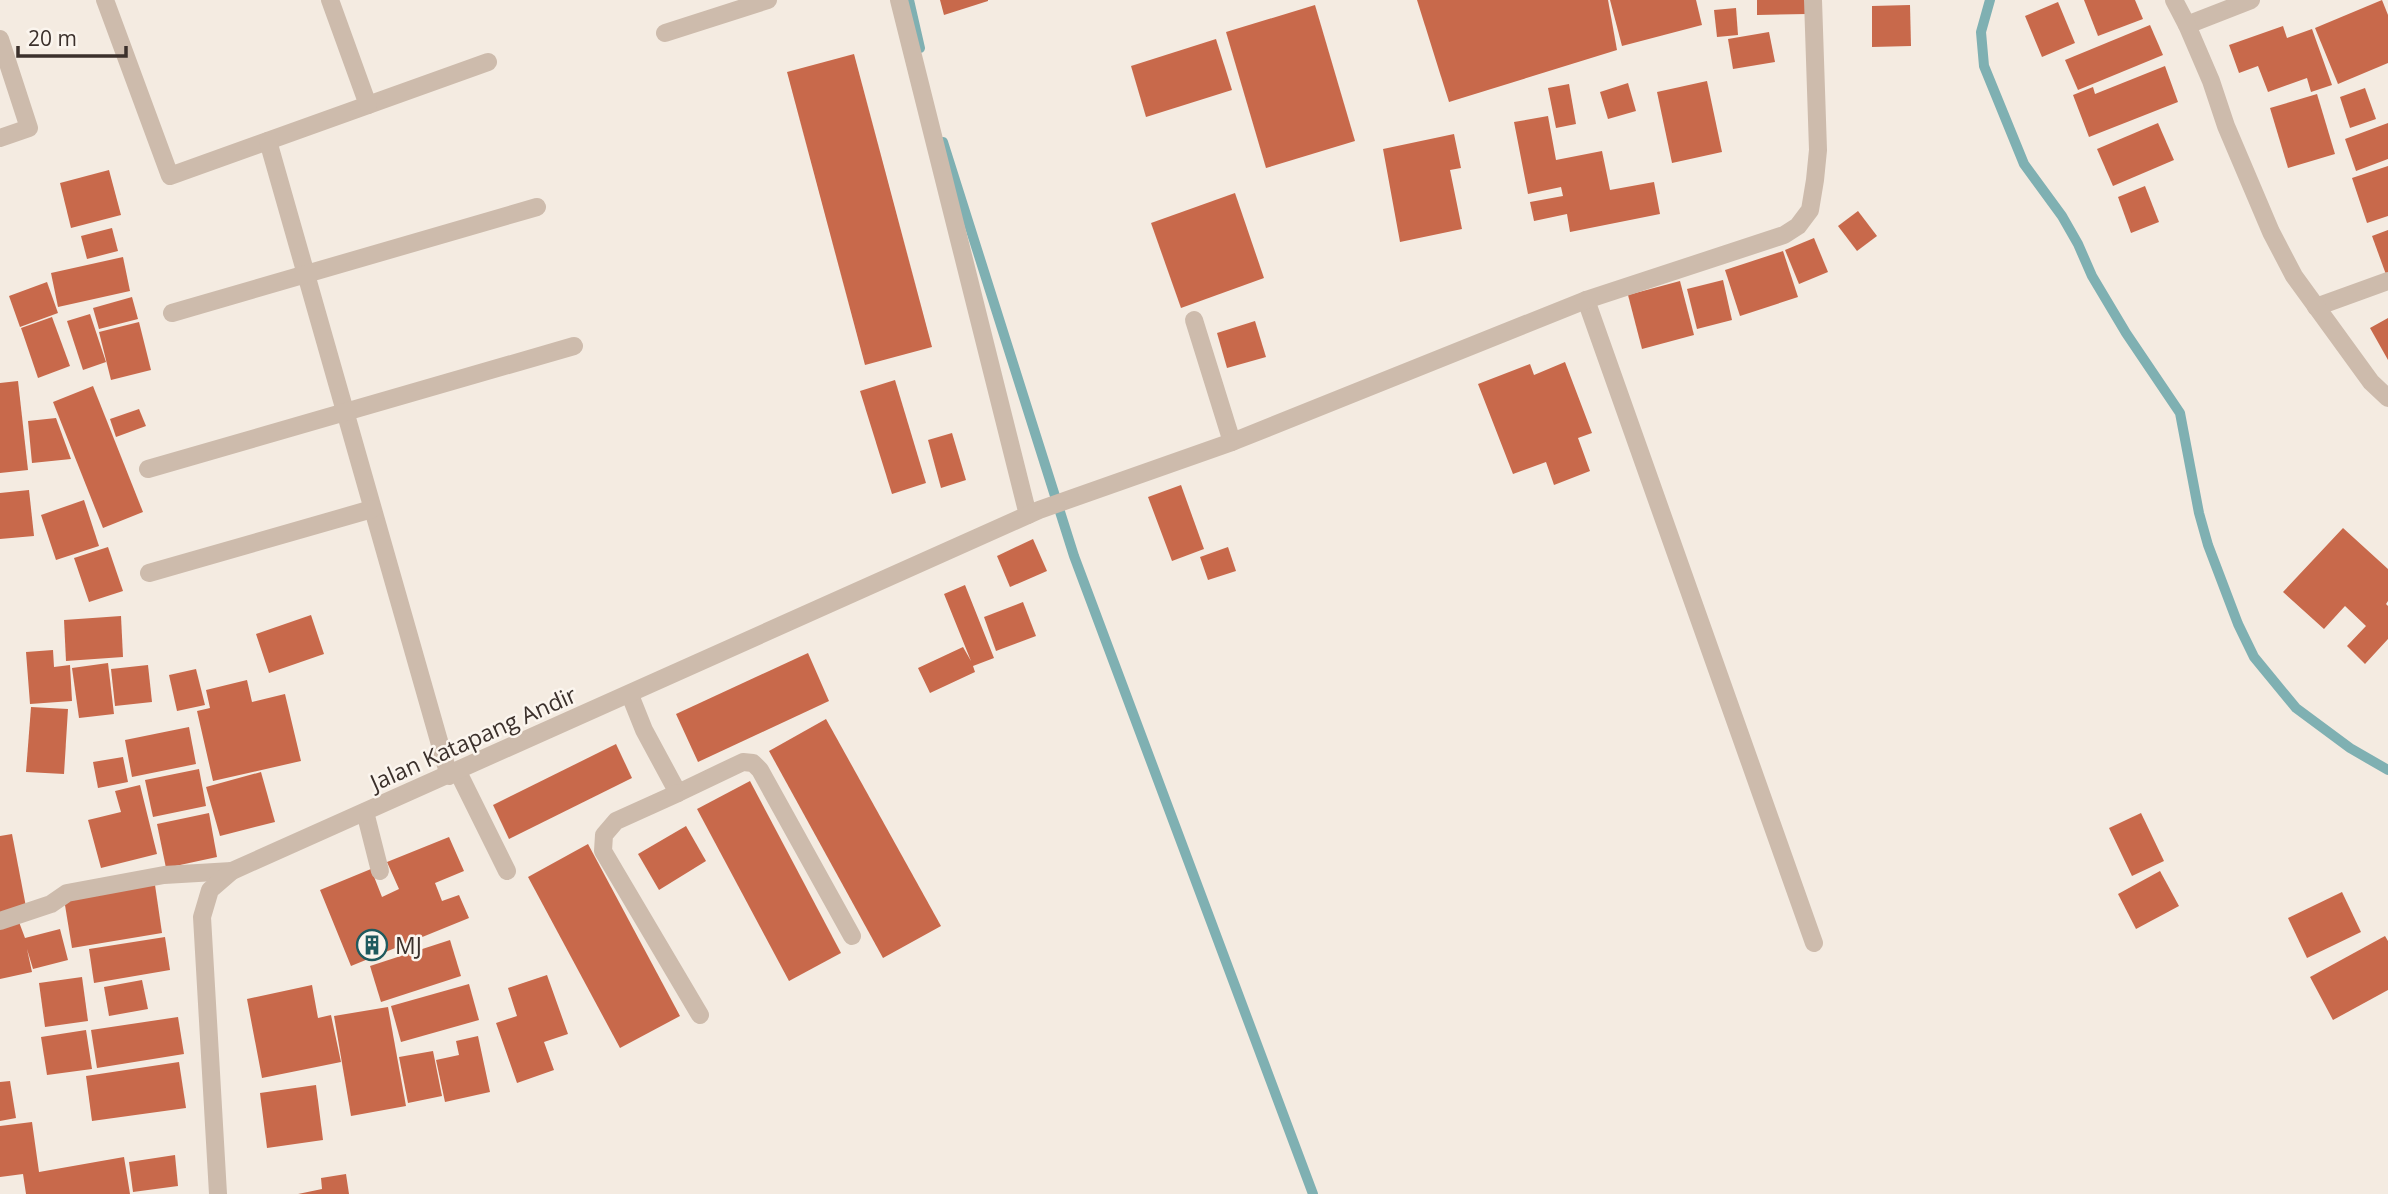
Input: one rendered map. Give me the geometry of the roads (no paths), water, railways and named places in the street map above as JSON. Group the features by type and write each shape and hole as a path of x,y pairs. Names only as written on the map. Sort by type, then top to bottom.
{"street":[{"path":"105,0 170,176 488,62"},
{"path":"330,0 368,105"},
{"path":"665,33 768,0"},
{"path":"899,0 1033,512"},
{"name":"Jalan Katapang Andir","path":"218,1194 202,917 210,890 232,872 1033,512 1232,442 1586,300 1784,235 1798,226 1810,210 1818,150 1813,0"},
{"path":"2174,0 2211,81 2226,126 2271,232 2294,276 2371,382 2388,398"},
{"path":"2187,25 2251,0"},
{"path":"0,39 29,128 0,138"},
{"path":"268,141 372,509 453,774 478,809 507,871"},
{"path":"172,313 537,207"},
{"path":"2316,307 2388,281"},
{"path":"1586,300 1814,943"},
{"path":"1194,320 1232,442"},
{"path":"148,468 574,346"},
{"path":"149,573 372,509"},
{"path":"630,695 644,730 678,793"},
{"path":"700,1015 603,851 604,835 616,821 743,762 753,763 760,770 852,936"},
{"path":"366,812 380,871"},
{"path":"0,920 51,904 67,893 164,875 232,872"}],"waterway":[{"path":"909,0 920,48"},
{"path":"1990,0 1981,32 1984,66 2024,164 2062,216 2092,276 2126,333 2180,413 2199,513 2208,545 2238,624 2254,657 2296,708 2350,748 2388,770"},
{"path":"943,142 1074,556 1313,1194"}],"place":[{"name":"MJ","path":"372,945"}]}
